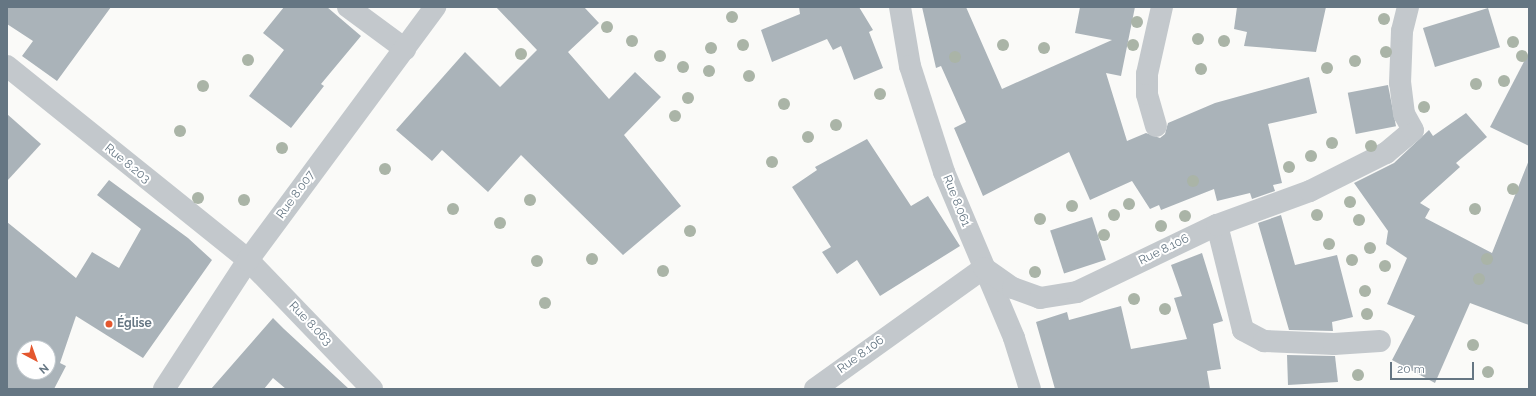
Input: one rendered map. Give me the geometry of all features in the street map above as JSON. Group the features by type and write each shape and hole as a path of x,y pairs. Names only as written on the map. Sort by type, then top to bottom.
{"street":[{"path":"348,7 405,49"},
{"name":"Rue 8.007","path":"164,389 248,260 435,7"},
{"name":"Rue 8.061","path":"900,7 910,66 944,172 1014,338 1030,389"},
{"path":"1156,126 1146,94 1147,74 1162,7"},
{"name":"Rue 8.106","path":"815,389 984,268 1012,288 1040,298 1077,292 1217,225 1310,191 1386,153 1412,134 1404,114 1400,83 1402,31 1408,7"},
{"name":"Rue 8.203","path":"7,66 248,260"},
{"path":"1217,225 1243,330 1264,341 1334,344 1380,341"},
{"name":"Rue 8.063","path":"248,260 372,389"}],"building":[{"path":"7,7 111,7 57,81 22,56 33,41 7,24"},
{"path":"284,7 327,7 361,36 321,84 324,86 291,128 249,96 284,50 263,33"},
{"path":"496,7 584,7 599,23 568,52 609,99 635,72 661,97 624,135 681,206 623,255 521,155 488,192 442,150 432,161 396,130 465,52 500,87 537,50"},
{"path":"799,7 859,7 873,30 869,32 883,68 854,80 841,46 833,50 827,39 772,62 761,30 800,14"},
{"path":"922,7 966,7 1002,89 1112,40 1075,33 1080,7 1135,7 1121,76 1106,73 1127,141 1146,133 1160,138 1165,134 1168,123 1215,103 1309,77 1317,113 1268,124 1282,183 1273,185 1275,191 1252,199 1250,193 1217,201 1214,189 1161,210 1159,205 1150,209 1132,181 1090,200 1069,152 983,196 954,128 966,122 941,66 936,68"},
{"path":"1237,7 1326,7 1316,52 1244,46 1247,32 1234,29"},
{"path":"1488,8 1500,47 1435,67 1423,28"},
{"path":"1529,52 1529,146 1490,127"},
{"path":"1388,85 1396,126 1356,134 1348,93"},
{"path":"1466,113 1487,137 1456,163 1460,167 1420,203 1430,209 1425,218 1492,253 1529,160 1529,325 1470,303 1435,383 1392,360 1415,316 1387,304 1407,258 1386,244 1388,231 1354,183 1394,163 1429,130 1433,136"},
{"path":"7,114 41,144 7,181"},
{"path":"867,139 911,206 928,196 960,246 880,296 857,260 837,274 822,252 831,247 792,187 817,170 815,167"},
{"path":"109,180 188,238 212,260 143,358 76,316 60,363 66,366 54,389 7,389 7,222 76,278 92,252 119,268 141,229 97,195"},
{"path":"1281,215 1295,265 1337,255 1353,317 1332,322 1333,331 1289,330 1258,223"},
{"path":"1092,217 1106,260 1064,273 1050,231"},
{"path":"1202,253 1223,321 1213,324 1221,369 1207,371 1210,389 1055,389 1036,322 1067,312 1069,320 1121,306 1131,349 1187,339 1174,298 1182,296 1171,265"},
{"path":"273,318 349,389 286,389 273,378 264,389 211,389"},
{"path":"1287,355 1335,356 1338,382 1288,385"}],"place":[{"name":"Église","path":"109,324"}]}
